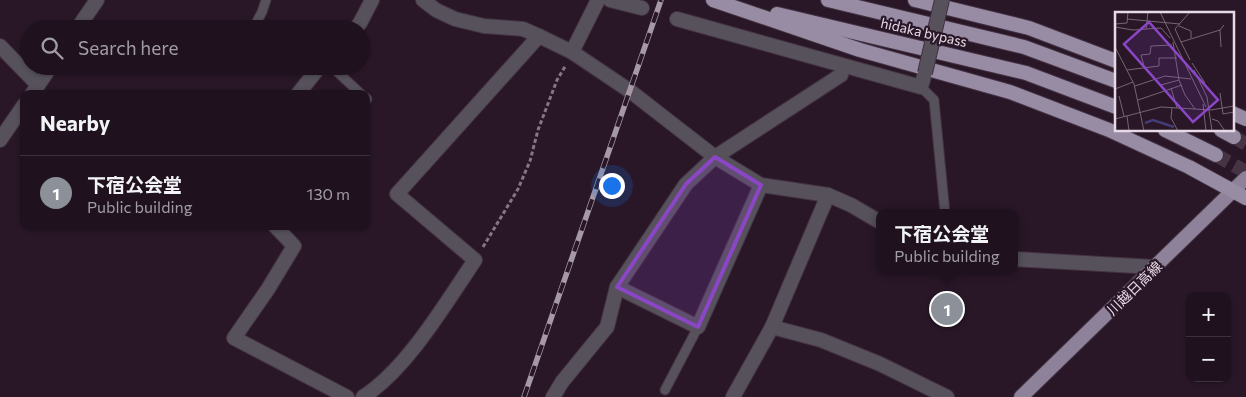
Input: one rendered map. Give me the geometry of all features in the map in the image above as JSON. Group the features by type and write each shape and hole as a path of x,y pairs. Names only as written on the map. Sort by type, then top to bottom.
{"highway":[{"path":"713,0 860,50 1010,92 1110,130 1189,167 1246,198"},
{"name":"hidaka bypass","path":"720,0 1026,73 1115,107"},
{"name":"hidaka bypass","path":"828,0 1024,47 1115,81"},
{"path":"915,0 1029,28 1115,61"},
{"path":"1234,113 1246,119"},
{"path":"1167,131 1216,155"},
{"path":"1222,131 1234,137"}],"main road":[{"name":"川越日高線","path":"1021,397 1246,178"}],"street":[{"path":"83,20 97,0"},
{"path":"362,20 372,0"},
{"path":"423,0 436,10 455,19 484,26 523,29 572,52 630,91 715,157 762,185 828,195 851,205 876,220"},
{"path":"572,52 598,0"},
{"path":"610,0 642,8"},
{"path":"677,19 921,87 942,0"},
{"path":"363,397 379,387 421,339 475,260 397,194 539,36"},
{"path":"0,46 20,71"},
{"path":"24,75 35,89 45,75"},
{"path":"301,90 313,75"},
{"path":"552,397 562,382 607,328 617,287 686,184 715,157 840,75"},
{"path":"0,140 20,111"},
{"path":"617,287 698,327 762,185"},
{"path":"734,397 772,327 828,195"},
{"path":"278,230 294,246 268,289 234,338 347,397"},
{"path":"1018,259 1154,267"},
{"path":"772,327 821,340 880,364 947,397"}],"lane":[{"path":"258,20 266,0"},
{"path":"341,75 357,90"},
{"path":"921,87 934,100 945,209"},
{"path":"666,390 698,327"}],"path":[{"path":"475,260 518,189 530,161 538,130 557,80 572,52"}],"highlighted area":[{"path":"715,157 761,185 698,327 617,287 686,184"}],"tunnel":[{"path":"1234,137 1246,144"},
{"path":"1216,155 1246,172"}],"railway":[{"path":"524,397 661,0"}],"place":[{"name":"下宿公会堂","path":"947,309"}]}
